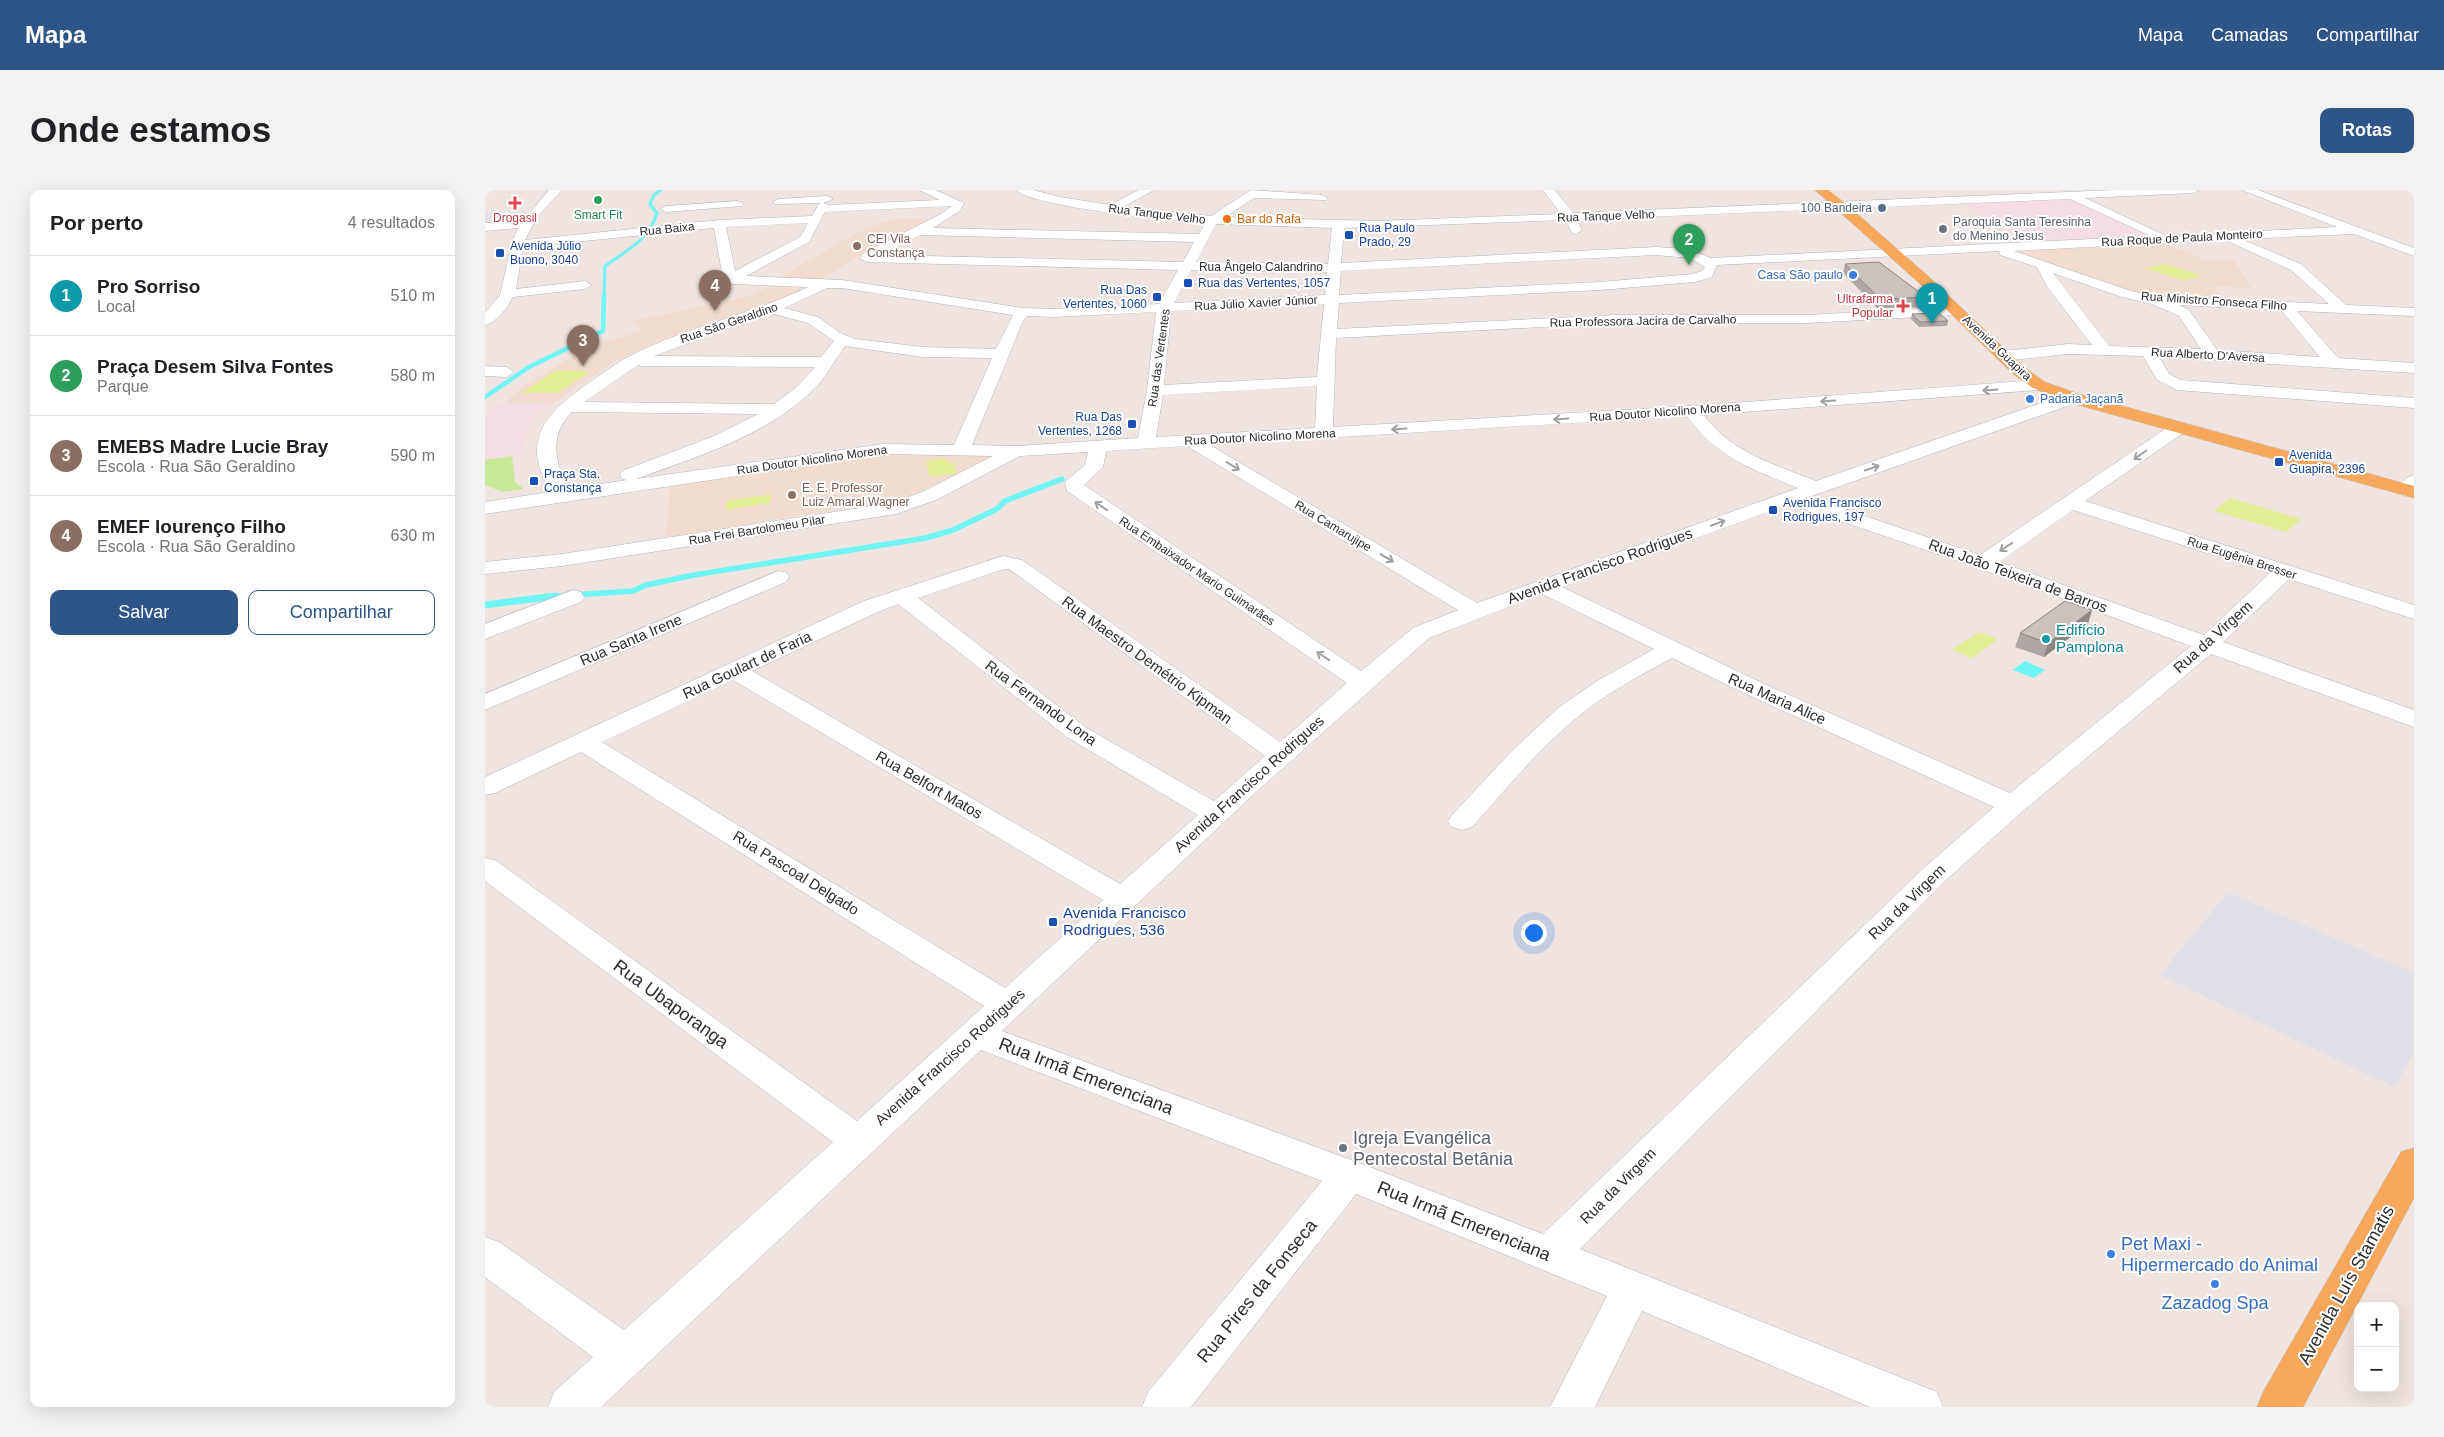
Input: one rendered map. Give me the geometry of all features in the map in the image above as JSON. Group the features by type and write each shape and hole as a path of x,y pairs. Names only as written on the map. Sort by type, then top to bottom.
{"main road":[{"name":"Avenida Guapira","path":"1821,190 1842,206 1957,311 2003,356 2039,385 2073,398 2411,488"},
{"name":"Avenida Luís Stamatis","path":"2279,1407 2414,1163"}],"street":[{"path":"485,321 505,303 518,244 527,224 556,190"},
{"path":"925,190 940,196 960,197"},
{"name":"Rua Tanque Velho","path":"1021,190 1048,198 1111,209 1212,221 1338,225 1842,206 2193,190"},
{"path":"1111,209 1149,190"},
{"path":"1549,190 1570,217 1616,319"},
{"path":"2248,190 2414,252"},
{"path":"1255,193 1322,198"},
{"name":"Rua das Vertentes","path":"1146,444 1155,390 1164,308 1212,221 1255,193"},
{"path":"2070,196 2166,239"},
{"path":"771,202 824,204 960,197"},
{"name":"Rua São Geraldino","path":"560,496 546,459 547,441 555,421 567,406 633,361 684,339 772,309 826,283 866,258 953,212 957,208 960,197"},
{"path":"666,208 751,204"},
{"path":"719,224 731,278 805,239 824,204"},
{"name":"Rua Baixa","path":"518,244 719,224 824,204"},
{"path":"485,227 527,224"},
{"path":"1324,434 1325,381 1338,225"},
{"name":"Rua Roque de Paula Monteiro","path":"1708,262 2355,230"},
{"path":"918,231 1202,238"},
{"path":"2224,237 2296,268 2317,284 2341,309"},
{"name":"Rua Ministro Fonseca Filho","path":"1992,248 2127,294 2153,300 2395,313 2414,312"},
{"path":"1656,251 1700,291"},
{"name":"Rua Ângelo Calandrino","path":"866,258 1186,267 1335,267 1656,251 1686,254 1708,262"},
{"name":"Rua Júlio Xavier Júnior","path":"731,278 826,283 1023,312 1054,314 1687,280 1710,272 1713,267 1708,262"},
{"path":"2042,265 2053,285 2104,350"},
{"path":"507,294 585,285"},
{"path":"2153,300 2184,313 2212,354"},
{"path":"2285,306 2333,362"},
{"path":"1721,307 1734,318"},
{"path":"772,309 813,320 841,340 901,351 1002,354"},
{"name":"Rua Professora Jacira de Carvalho","path":"1329,334 1616,319 1815,319 1957,311"},
{"path":"961,450 1016,320 1023,312"},
{"path":"2395,313 2414,329"},
{"path":"585,492 681,456 746,427 777,409 805,388 816,377 841,340"},
{"name":"Rua Alberto D'Aversa","path":"2003,356 2068,349 2148,351 2406,367"},
{"path":"2148,351 2163,378 2177,385 2414,403"},
{"path":"633,361 825,362"},
{"path":"2406,367 2414,384"},
{"path":"485,371 506,372"},
{"path":"1155,390 1325,381"},
{"name":"Rua Doutor Nicolino Morena","path":"485,508 874,450 1017,451 1146,444 1692,411 2039,385"},
{"name":"Avenida Francisco Rodrigues","path":"570,1407 857,1141 1216,814 1421,633 1543,586 2073,398"},
{"path":"567,406 777,409"},
{"path":"1692,411 1708,434 1719,442 1740,455 1815,488"},
{"path":"1983,563 2180,427"},
{"name":"Rua Camarujipe","path":"1191,441 1475,611"},
{"name":"Rua Embaixador Mario Guimarães","path":"1098,446 1095,467 1074,482 1074,487 1363,683"},
{"name":"Rua Frei Bartolomeu Pilar","path":"485,568 562,560 896,508 929,496 1017,451"},
{"path":"681,456 680,471 694,478"},
{"name":"Rua João Teixeira de Barros","path":"1790,497 1983,563 2414,719"},
{"name":"Rua Eugênia Bresser","path":"2070,503 2414,612"},
{"name":"Rua Goulart de Faria","path":"485,787 900,595 991,565 1003,562 1015,564"},
{"name":"Rua Maestro Demétrio Kipman","path":"1015,564 1281,755"},
{"name":"Rua da Virgem","path":"1549,1254 1905,903 2013,805 2207,645 2285,572"},
{"name":"Rua Santa Irene","path":"485,703 778,577"},
{"name":"Rua Maria Alice","path":"1543,586 1671,649 2013,805"},
{"name":"Rua Fernando Lona","path":"900,595 1076,732 1216,814"},
{"path":"485,632 573,597"},
{"path":"1461,821 1532,746 1583,701 1625,673 1671,649"},
{"name":"Rua Belfort Matos","path":"735,671 1123,899"},
{"name":"Rua Pascoal Delgado","path":"584,742 1007,1005"},
{"name":"Rua Ubaporanga","path":"485,868 857,1141"},
{"name":"Rua Irmã Emerenciana","path":"975,1034 1349,1175 1549,1254 1921,1407"},
{"name":"Rua Pires da Fonseca","path":"1164,1407 1349,1175"},
{"path":"485,1254 625,1355"},
{"path":"1572,1407 1632,1289"}],"shaded area":[{"path":"2066,198 2149,237 2045,242 2017,228 2006,229 1962,202"},
{"path":"526,211 521,218 485,221 485,214"},
{"name":"CEI Vila Constança","path":"892,219 933,219 864,253 822,279 776,279 855,234"},
{"path":"2160,242 2205,260 2234,261 2251,288 2214,286 2225,301 2144,295 2008,250"},
{"path":"772,285 806,286 781,299 698,327 632,353 617,360 553,403 505,403 521,388 580,352 595,345 642,331 633,321 750,296"},
{"path":"496,403 553,403 532,419 527,430 522,454 485,460 485,418"},
{"name":"E. E. Professor Luiz Amaral Wagner","path":"892,452 995,456 905,499 666,537 670,485"},
{"path":"2228,892 2414,973 2414,1053 2394,1087 2160,975"}],"green space":[{"path":"2164,264 2203,276 2183,280 2144,268"},
{"path":"555,371 590,371 558,393 522,393"},
{"path":"512,456 515,482 524,489 503,492 485,485 485,460"},
{"path":"946,458 947,463 953,462 957,473 930,477 926,461"},
{"path":"771,494 771,503 726,510 726,501"},
{"path":"2230,498 2302,519 2286,532 2214,511"},
{"path":"1979,632 1998,639 1972,658 1952,650"}],"water":[{"path":"2025,661 2045,670 2034,678 2013,670"}],"building":[{"path":"1879,262 1919,292 1924,292 1929,297 1880,299 1845,264"},
{"path":"1939,313 1948,321 1920,322 1912,314"},
{"path":"2065,601 2092,610 2048,643 2020,633"}],"waterway":[{"path":"604,297 605,266 636,244 649,230 657,213 650,204 654,195 661,190"},
{"path":"485,397 529,367 603,331 604,295"},
{"path":"551,597 633,591 646,585 694,575 926,538 953,530 997,509 1005,501 1062,479"},
{"path":"551,597 556,596"},
{"path":"546,597 551,597"},
{"path":"485,605 551,597"}],"place":[{"name":"Smart Fit","path":"598,200"},
{"name":"Drogasil","path":"515,203"},
{"name":"100 Bandeira","path":"1882,208"},
{"name":"Bar do Rafa","path":"1227,219"},
{"name":"Paroquia Santa Teresinha do Menino Jesus","path":"1943,229"},
{"name":"Rua Paulo Prado, 29","path":"1349,235"},
{"name":"CEI Vila Constança","path":"857,246"},
{"name":"Avenida Júlio Buono, 3040","path":"500,253"},
{"name":"Praça Desem Silva Fontes","path":"1689,265"},
{"name":"Casa São paulo","path":"1853,275"},
{"name":"Rua das Vertentes, 1057","path":"1188,283"},
{"name":"Rua Das Vertentes, 1060","path":"1157,297"},
{"name":"Ultrafarma Popular","path":"1903,306"},
{"name":"EMEF lourenço Filho","path":"715,311"},
{"name":"Pro Sorriso","path":"1932,324"},
{"name":"EMEBS Madre Lucie Bray","path":"583,366"},
{"name":"Padaria Jaçanã","path":"2030,399"},
{"name":"Rua Das Vertentes, 1268","path":"1132,424"},
{"name":"Avenida Guapira, 2396","path":"2279,462"},
{"name":"Praça Sta. Constança","path":"534,481"},
{"name":"E. E. Professor Luiz Amaral Wagner","path":"792,495"},
{"name":"Avenida Francisco Rodrigues, 197","path":"1773,510"},
{"name":"Edifício Pamplona","path":"2046,639"},
{"name":"Avenida Francisco Rodrigues, 536","path":"1053,922"},
{"name":"Igreja Evangélica Pentecostal Betânia","path":"1343,1148"},
{"name":"Pet Maxi - Hipermercado do Animal","path":"2111,1254"},
{"name":"Zazadog Spa","path":"2215,1284"}]}
